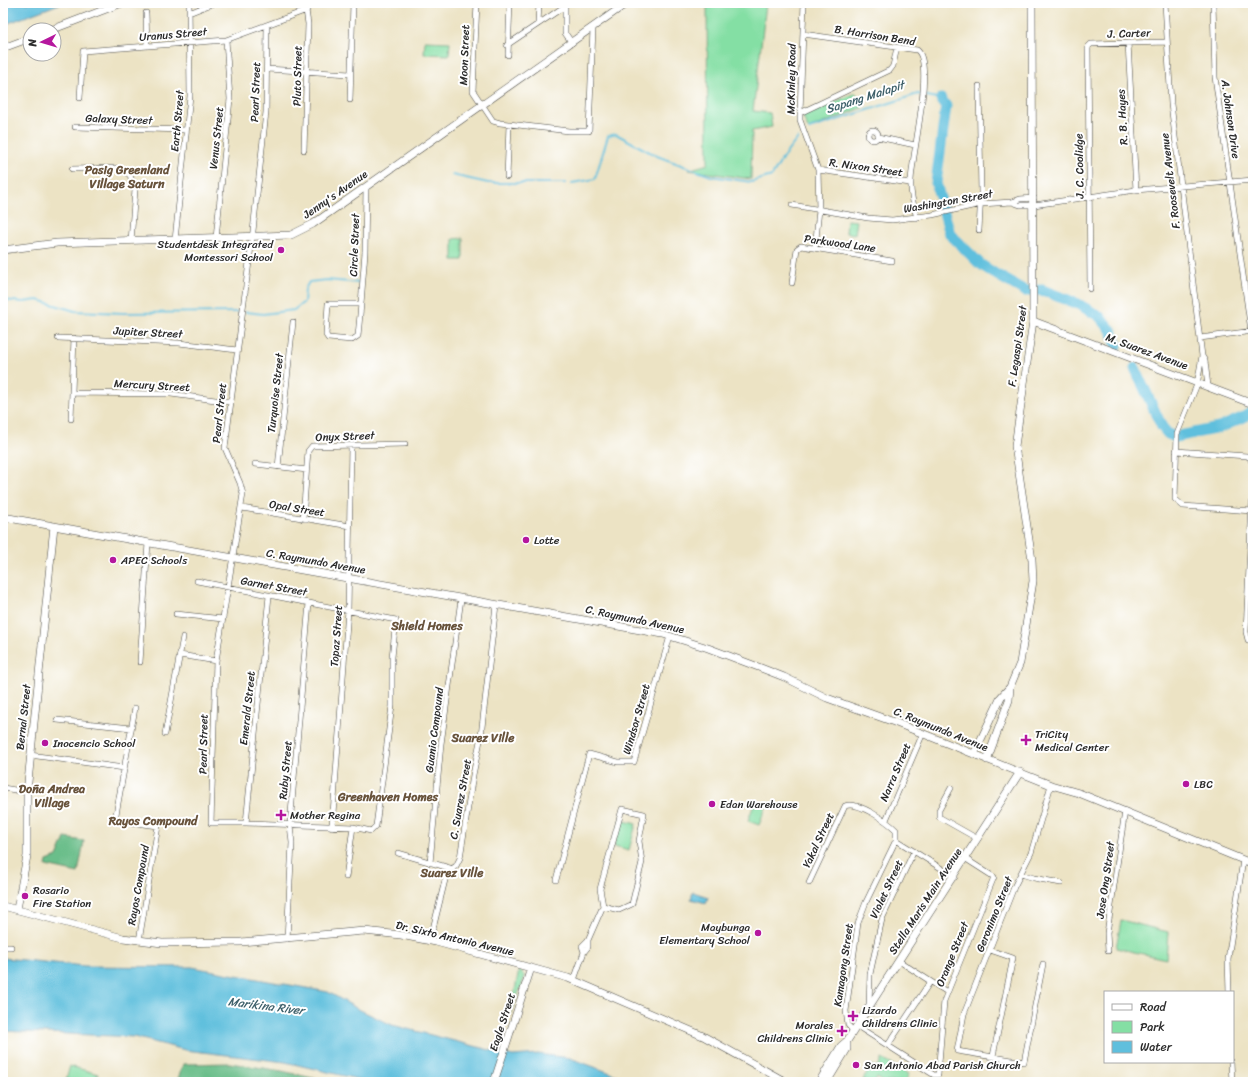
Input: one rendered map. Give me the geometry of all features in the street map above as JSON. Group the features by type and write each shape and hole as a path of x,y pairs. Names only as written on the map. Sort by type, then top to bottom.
{"main road":[{"path":"62,26 122,3"},
{"name":"Jenny's Avenue","path":"3,250 56,244 292,235 308,228 627,3"},
{"name":"F. Legaspi Street","path":"974,754 1001,697 1010,688 1020,664 1032,581 1032,560 1014,446 1033,321 1034,202 1032,3"},
{"path":"3,48 22,41"},
{"name":"M. Suarez Avenue","path":"1033,321 1127,355 1253,404"},
{"name":"C. Raymundo Avenue","path":"3,517 670,636 708,648 784,677 827,698 923,733 1051,785 1079,793 1253,864"},
{"name":"Bernal Street","path":"17,909 27,856 27,792 30,755 54,526"},
{"name":"F. Legaspi Street","path":"987,760 1010,700 1010,688"},
{"name":"Stella Maris Main Avenue","path":"827,1082 847,1049 848,1041 868,1006 966,859 1020,772"},
{"name":"Dr. Sixto Antonio Avenue","path":"3,906 139,941 162,943 287,939 324,933 364,931 430,941 574,980 704,1037 786,1082"},
{"name":"Eagle Street","path":"494,1082 532,968"},
{"name":"Stella Maris Main Avenue","path":"819,1082 841,1046 848,1041"}],"street":[{"name":"Earth Street","path":"175,240 190,96 189,3"},
{"path":"189,13 214,3"},
{"name":"Pluto Street","path":"304,150 306,3"},
{"path":"350,100 353,3"},
{"name":"Moon Street","path":"477,3 473,91 493,121 587,132 590,129 593,28"},
{"path":"508,55 507,45 510,3"},
{"path":"538,24 539,3"},
{"name":"McKinley Road","path":"804,3 800,120 818,170 819,210 815,248"},
{"name":"F. Roosevelt Avenue","path":"1165,3 1171,104 1180,187 1202,356 1197,382 1177,434 1176,451"},
{"name":"A. Johnson Drive","path":"1213,3 1214,66 1252,331"},
{"path":"507,45 565,4"},
{"path":"565,4 565,33 572,43"},
{"name":"Uranus Street","path":"80,98 83,51 226,40 307,10"},
{"path":"146,13 147,46"},
{"name":"Pearl Street","path":"246,823 211,823 216,661 242,508 243,489 225,450 266,112 267,25"},
{"name":"B. Harrison Bend","path":"803,34 917,50 922,56 924,91 910,183 916,218"},
{"name":"Venus Street","path":"216,238 230,99 226,40"},
{"name":"J. Carter","path":"1091,44 1167,42"},
{"name":"R. B. Hayes","path":"1128,43 1136,190"},
{"name":"J. C. Coolidge","path":"1090,289 1087,51 1091,44"},
{"path":"800,113 890,70 893,66 897,47"},
{"path":"267,69 350,74"},
{"path":"979,86 981,204 979,230"},
{"path":"507,177 509,124"},
{"name":"Galaxy Street","path":"75,127 186,130"},
{"path":"878,137 915,145"},
{"path":"72,169 118,168 130,175 135,190 131,241"},
{"name":"R. Nixon Street","path":"818,170 910,183"},
{"name":"Washington Street","path":"792,205 892,220 916,218 981,204 1012,202 1020,205 1136,190 1253,180"},
{"name":"Circle Street","path":"361,304 328,304 326,335 328,338 352,340 358,336 361,304 365,252 366,187"},
{"name":"Washington Street","path":"1066,196 1075,199"},
{"name":"Parkwood Lane","path":"792,284 798,246 892,261"},
{"name":"Turquoise Street","path":"278,467 292,322"},
{"path":"1200,338 1252,331"},
{"name":"Jupiter Street","path":"58,338 142,342 179,342 237,350"},
{"path":"71,420 74,338"},
{"name":"F. Roosevelt Avenue","path":"1202,356 1205,361 1208,386"},
{"name":"Mercury Street","path":"72,393 170,394 230,402"},
{"name":"Onyx Street","path":"303,519 308,450 312,446 405,444"},
{"name":"Topaz Street","path":"332,827 348,610 351,446"},
{"path":"1252,511 1182,506 1178,503 1175,499 1176,451 1247,456 1253,464"},
{"path":"255,464 306,470"},
{"path":"1253,481 1246,632 1248,640 1253,641"},
{"name":"Opal Street","path":"242,508 350,526"},
{"path":"140,662 148,543"},
{"name":"Garnet Street","path":"198,581 396,620 392,657 392,706 375,829 369,830 353,828"},
{"name":"Emerald Street","path":"246,823 269,596"},
{"name":"Guanio Compound","path":"430,864 441,744 461,599"},
{"name":"Ruby Street","path":"287,939 292,843 290,824 309,602"},
{"name":"C. Suarez Street","path":"430,941 447,872 452,869 460,858 473,775 482,736 496,605"},
{"path":"176,614 223,619"},
{"name":"Windsor Street","path":"556,880 589,754 618,762 634,762 670,636"},
{"path":"165,734 183,637"},
{"path":"180,655 216,661"},
{"name":"Rayos Compound","path":"135,708 115,820 158,826 139,941"},
{"path":"57,720 131,728"},
{"name":"Narra Street","path":"886,820 923,733"},
{"path":"30,755 124,768"},
{"name":"Geronimo Street","path":"993,1056 958,1051 964,1014 1005,908 1031,853 1051,785"},
{"path":"3,788 27,792"},
{"path":"951,788 939,810 938,815 978,839"},
{"name":"Yakal Street","path":"809,883 846,806 853,805 886,820"},
{"path":"574,980 584,952 582,946 588,940 603,906 600,889 622,809 644,814 639,841 642,862 632,904 619,910 603,906"},
{"name":"Jose Ong Street","path":"1108,951 1108,933 1125,811"},
{"path":"886,820 896,830 897,838 954,877"},
{"path":"246,823 353,828 346,876"},
{"name":"Kamagong Street","path":"855,1029 848,1025 846,1011 858,922 897,838"},
{"name":"Violet Street","path":"868,1006 870,974 882,919 914,851"},
{"path":"398,853 430,864 452,869"},
{"name":"Orange Street","path":"888,1045 934,1075 938,1074 944,1001 994,877 966,859"},
{"path":"1229,991 1228,959 1243,860"},
{"path":"1021,874 1061,883"},
{"path":"3,948 11,947"},
{"path":"990,950 1013,958 993,1056 1024,1062 1043,964"},
{"path":"899,961 947,992"},
{"path":"855,1029 888,1045 930,982"},
{"path":"1231,1063 1232,1082"}],"green space":[{"path":"707,3 766,4 753,111 770,113 772,127 752,131 751,179 688,170 708,164"},
{"path":"425,41 450,42 449,55 424,54"},
{"path":"856,93 862,108 808,129 802,115"},
{"path":"847,220 857,221 855,234 846,233"},
{"path":"463,238 463,260 453,260 453,239"},
{"path":"755,801 767,805 759,825 748,821"},
{"path":"621,820 636,824 629,850 614,846"},
{"path":"65,838 84,841 78,873 46,866 47,861 57,857"},
{"path":"1121,920 1168,932 1166,959 1116,948"},
{"path":"519,970 525,977 510,1014"},
{"path":"882,1059 909,1074 905,1082 884,1082 877,1078 875,1082 867,1082 863,1080 871,1065 878,1068"},
{"path":"230,1063 282,1071 330,1082 177,1082 183,1064"},
{"path":"70,1066 98,1074 96,1082 76,1082 66,1079"}],"water":[{"path":"3,3 62,3 3,25"},
{"path":"693,892 708,897 706,903 691,899"},
{"name":"Marikina River","path":"3,958 85,966 192,967 328,992 358,1009 392,1025 513,1056 538,1054 570,1058 635,1082 370,1082 285,1062 185,1050 134,1037 3,1031"}],"waterway":[{"name":"Sapang Malapit","path":"809,129 918,94 941,99"},
{"name":"Sapang Malapit","path":"941,99 946,106 936,183 950,234 980,264 1025,291 1042,290 1078,304 1099,316 1112,331 1117,346"},
{"name":"Sapang Malapit","path":"572,183 595,179 608,136 616,134 657,156 711,176 751,182 772,176 784,156 798,138"},
{"path":"452,175 488,183 566,183"},
{"path":"246,312 263,314 294,310 304,302 305,289 309,282 327,280 360,283"},
{"path":"3,300 23,302 38,300 75,311 123,313 237,312"},
{"name":"Sapang Malapit","path":"1135,368 1162,427 1168,434 1175,437 1219,428 1244,417 1253,411"}],"place":[{"name":"Studentdesk Integrated Montessori School","path":"281,250"},
{"name":"Lotte","path":"526,540"},
{"name":"APEC Schools","path":"113,560"},
{"name":"TriCity Medical Center","path":"1026,740"},
{"name":"Inocencio School","path":"45,743"},
{"name":"LBC","path":"1186,784"},
{"name":"Edan Warehouse","path":"712,804"},
{"name":"Mother Regina","path":"281,815"},
{"name":"Rosario Fire Station","path":"25,896"},
{"name":"Maybunga Elementary School","path":"758,933"},
{"name":"Lizardo Childrens Clinic","path":"853,1016"},
{"name":"Morales Childrens Clinic","path":"842,1031"},
{"name":"San Antonio Abad Parish Church","path":"856,1065"}],"district":[{"name":"Pasig Greenland Village Saturn","path":"127,177"},
{"name":"Shield Homes","path":"427,626"},
{"name":"Suarez Ville","path":"483,738"},
{"name":"Doña Andrea Village","path":"52,796"},
{"name":"Greenhaven Homes","path":"388,797"},
{"name":"Rayos Compound","path":"153,821"},
{"name":"Suarez Ville","path":"452,873"}]}
